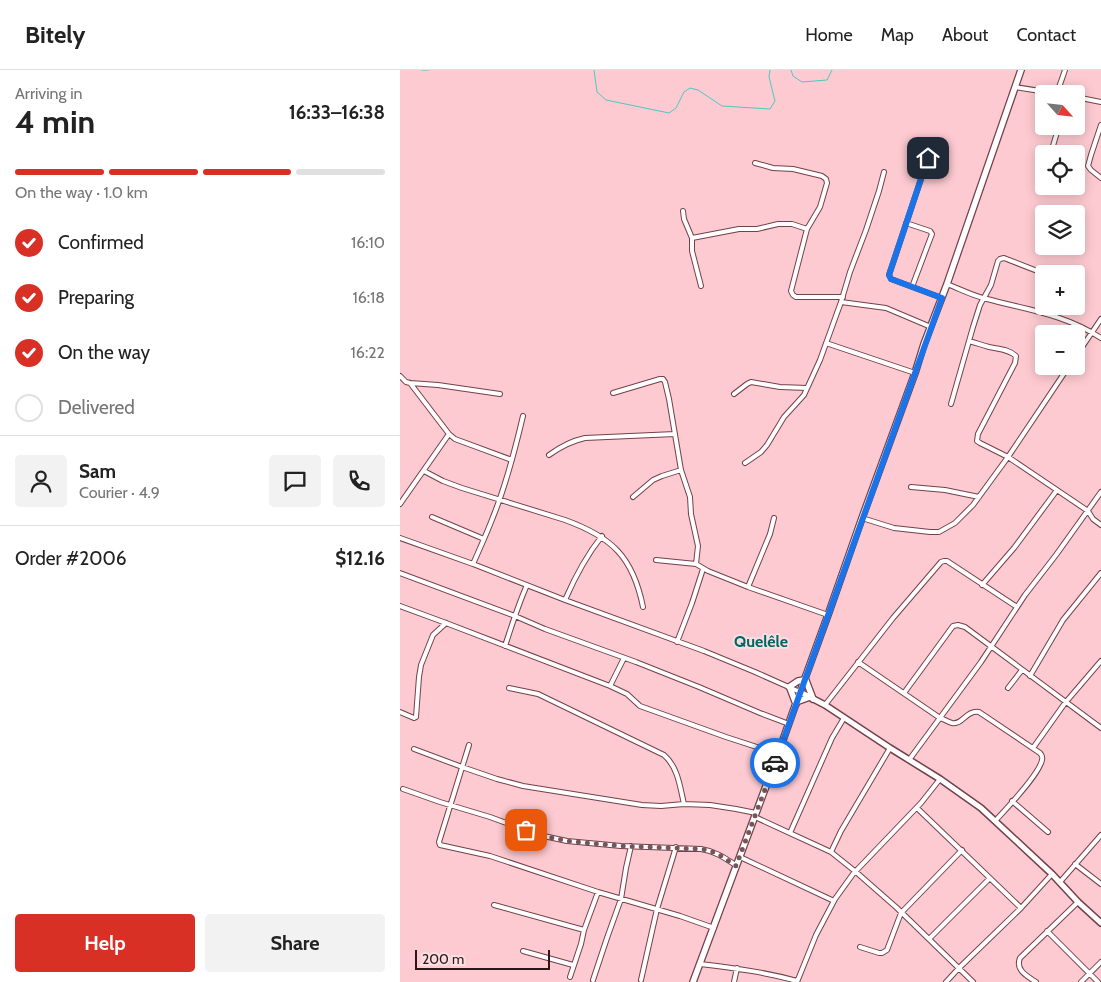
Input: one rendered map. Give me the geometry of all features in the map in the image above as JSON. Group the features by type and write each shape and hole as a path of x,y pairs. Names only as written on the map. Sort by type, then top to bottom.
{"main road":[{"path":"694,982 942,298 1020,70"},
{"path":"796,703 789,687 804,679"},
{"path":"796,703 812,698 804,679"}],"street":[{"path":"1061,85 1065,70"},
{"path":"1014,87 1035,90"},
{"path":"1085,99 1101,102"},
{"path":"1101,125 1088,166 1101,178"},
{"path":"928,158 889,275 891,279 942,298"},
{"path":"755,163 773,168 793,169 822,176 826,179 827,183 820,207 807,229 791,291 796,297 842,300 886,308 931,327"},
{"path":"745,463 761,452 767,445 784,417 808,388 842,300 850,272 880,191 884,172"},
{"path":"683,211 684,219 692,238 692,251 701,286"},
{"path":"906,223 930,231 932,234 912,287"},
{"path":"692,238 739,229 758,229 778,224 792,224 807,229"},
{"path":"951,404 977,314 991,285 998,261 1000,258 1004,258 1035,270"},
{"path":"947,284 984,299 1057,316 1101,338"},
{"path":"1085,342 1101,319"},
{"path":"969,341 1007,350 1016,356 1015,363 978,434 977,438 980,443 1008,458 1088,511 1093,519 1101,525"},
{"path":"826,343 915,373"},
{"path":"862,518 894,528 930,532 939,532 955,524 968,512 1008,458 1063,375"},
{"path":"400,376 410,383 500,394"},
{"path":"613,393 660,379 664,380 681,470 690,497 691,514 698,546 696,564"},
{"path":"734,394 751,382 780,387 808,388"},
{"path":"410,383 449,434 462,442 512,460"},
{"path":"473,564 500,499 518,439 522,416"},
{"path":"400,504 449,434"},
{"path":"549,455 562,446 585,438 675,434"},
{"path":"633,497 653,480 681,470"},
{"path":"424,471 462,488 575,523 602,536 623,556 629,566 636,580 643,607"},
{"path":"911,487 945,490 979,497"},
{"path":"982,585 1014,548 1057,490"},
{"path":"909,760 1101,492"},
{"path":"432,517 484,539"},
{"path":"748,587 770,534 774,518"},
{"path":"566,600 577,574 602,536"},
{"path":"400,538 738,665 825,705 940,779 981,808 1101,923"},
{"path":"656,560 696,564 703,569 748,587 828,615"},
{"path":"825,705 893,618 944,560 1017,607"},
{"path":"677,642 703,569"},
{"path":"400,573 699,687 760,714 789,724"},
{"path":"1030,676 1063,620 1101,573"},
{"path":"505,646 526,585"},
{"path":"400,606 610,686 626,694 640,706 778,754"},
{"path":"400,712 414,718 416,717 421,665 432,637 446,623"},
{"path":"904,693 953,626 958,624 965,627 1101,728"},
{"path":"610,686 624,658"},
{"path":"1033,748 1065,702 1101,661"},
{"path":"858,662 940,718 956,723 969,713 973,711 978,712 1040,753 1042,762 1025,787 995,822"},
{"path":"1008,688 1022,670"},
{"path":"509,688 538,694 664,754 675,771 684,804"},
{"path":"790,833 832,738 844,718"},
{"path":"469,745 439,842 440,845 490,856 714,928"},
{"path":"831,852 840,831 890,748"},
{"path":"414,749 462,768 524,786 642,805 684,804 727,807 755,815 831,852 902,913 973,982"},
{"path":"700,964 777,975 797,982 816,935 834,902 856,872 917,808 940,779"},
{"path":"403,789 539,835 567,841 707,850 718,854 736,866"},
{"path":"1012,801 1048,832"},
{"path":"917,808 1021,908"},
{"path":"1060,882 1101,836"},
{"path":"593,980 621,899 631,846"},
{"path":"641,980 657,909 676,847"},
{"path":"860,947 879,953 886,951 897,921 902,913 962,850"},
{"path":"740,857 834,902"},
{"path":"1075,864 1101,884"},
{"path":"946,982 1021,908 1052,874"},
{"path":"929,939 990,878"},
{"path":"570,977 598,892"},
{"path":"1036,982 1020,969 1018,963 1020,958 1078,902"},
{"path":"494,904 584,930"},
{"path":"1047,931 1098,982"},
{"path":"522,951 574,965"},
{"path":"1081,982 1101,962"},
{"path":"734,982 737,968"}],"waterway":[{"path":"422,70 429,70"},
{"path":"594,70 597,92 606,100 669,113 676,108 684,92 690,88 698,90 722,106 770,109 775,101 769,77 770,70"},
{"path":"791,70 793,76 802,82 827,80 832,70"}],"way so far":[{"path":"526,830 567,841 621,846 702,849 718,854 736,866 775,763"}],"district":[{"name":"Quelêle","path":"761,641"}],"route":[{"path":"775,763 942,298 891,279 889,275 928,158"}]}
